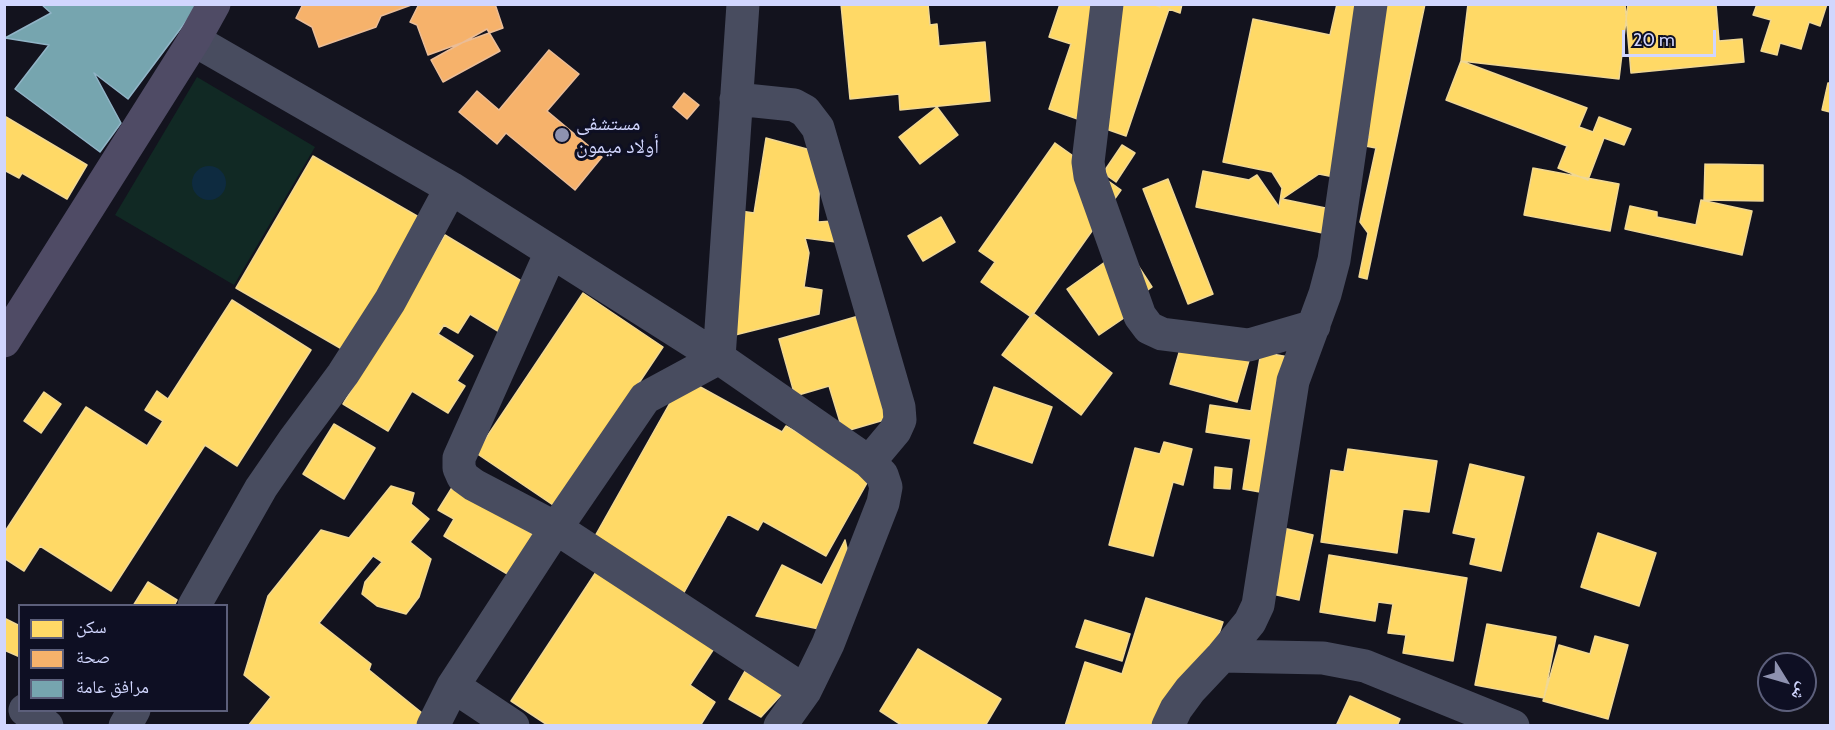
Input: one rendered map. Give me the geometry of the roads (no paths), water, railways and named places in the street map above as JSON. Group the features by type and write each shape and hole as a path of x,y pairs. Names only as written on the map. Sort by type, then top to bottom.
{"main road":[{"path":"4,341 194,40 214,4"}],"street":[{"path":"718,358 743,4"},
{"path":"1107,4 1088,162 1090,176 1140,316 1149,328 1162,334 1249,345 1314,326"},
{"path":"1168,726 1176,709 1190,690 1250,622 1258,605 1293,381 1314,326 1334,260 1371,4"},
{"path":"194,40 452,188 718,358 869,462 882,475 886,487 883,504 828,644 805,692 780,726"},
{"path":"736,99 794,105 805,111 818,128 899,407 900,420 895,431 869,462"},
{"path":"195,604 261,488 343,374 390,301 452,188"},
{"path":"551,252 459,458 459,468 463,477 556,528 805,692"},
{"path":"433,726 453,686 556,528 645,398 718,358"},
{"path":"1222,656 1323,658 1365,666 1513,726"},
{"path":"453,686 513,726"},
{"path":"4,697 18,706"},
{"path":"26,712 47,726"},
{"path":"125,726 133,712"}],"water":[{"path":"209,166 221,171 226,183 221,195 209,200 197,195 192,183 197,171"}],"place":[{"name":"مستشفى أولاد ميمون","path":"562,135"}]}
